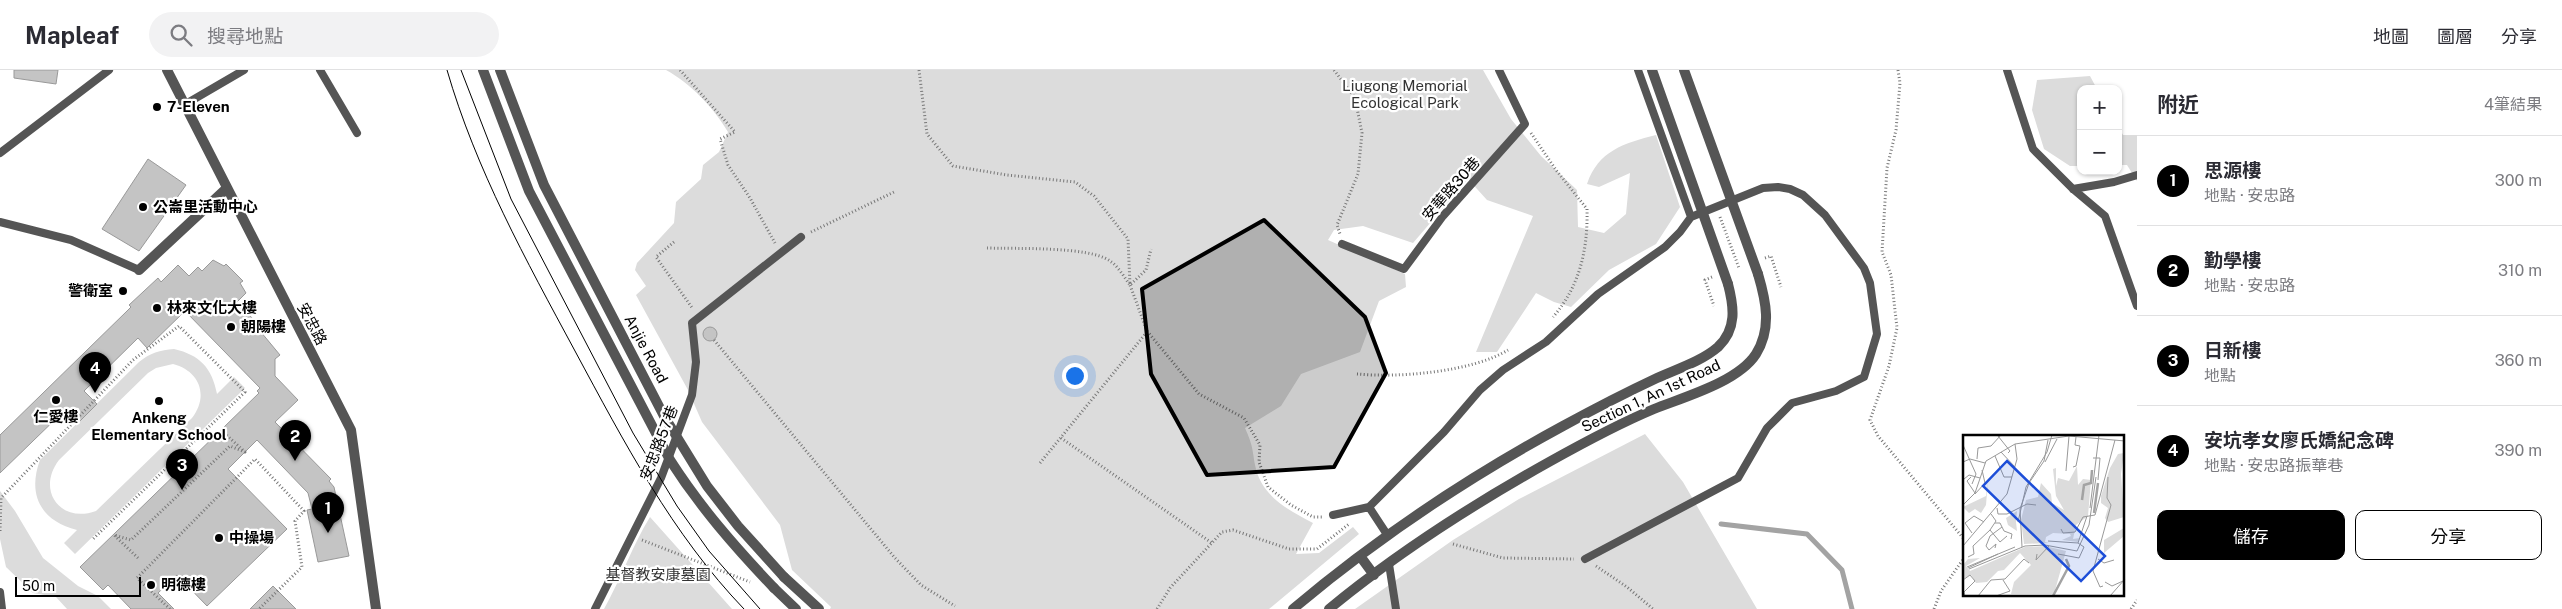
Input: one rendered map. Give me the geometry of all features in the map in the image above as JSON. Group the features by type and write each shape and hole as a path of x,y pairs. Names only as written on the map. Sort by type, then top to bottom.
{"street":[{"name":"安忠路","path":"166,70 351,430 376,609"},
{"name":"Anjie Road","path":"483,70 529,191 670,460 693,496 726,537 796,609"},
{"name":"Anjie Road","path":"500,70 544,185 664,416 706,486 738,526 784,577 819,609"},
{"name":"Section 1, An 1st Road","path":"1293,609 1388,536 1496,464 1562,426 1704,356 1717,347 1727,336 1732,324 1734,311 1728,284 1652,70"},
{"name":"Section 1, An 1st Road","path":"1329,609 1443,525 1526,475 1644,413 1722,381 1741,370 1755,354 1764,336 1768,315 1758,274 1684,70"},
{"path":"139,270 226,189"},
{"path":"1360,556 1374,574"}],"lane":[{"path":"0,153 109,70"},
{"path":"184,105 244,70"},
{"path":"320,70 357,132"},
{"path":"1498,70 1525,124"},
{"path":"1638,70 1690,217"},
{"path":"2007,70 2033,149 2073,189 2105,216 2137,306"},
{"name":"安華路30巷","path":"1342,244 1404,269 1443,216 1525,124"},
{"path":"2073,189 2137,175"},
{"path":"1333,515 1368,507 1444,432 1480,390 1503,370 1546,342 1598,294 1665,247 1680,232 1690,217 1763,188 1778,187 1790,189 1803,196 1825,215 1853,251 1864,268 1870,283 1877,334 1864,377 1836,391 1792,403 1766,428 1738,478 1585,559"},
{"path":"0,222 70,240 139,270"},
{"path":"699,318 801,237"},
{"name":"安忠路57巷","path":"595,609 661,478 692,395 696,362 692,323 699,318"},
{"path":"1368,507 1388,536"},
{"path":"1389,564 1396,609"},
{"path":"0,592 2,609"}],"path":[{"path":"680,70 735,132 720,139 728,165 750,198 780,254"},
{"path":"919,70 927,134 953,166 1074,182 1094,196 1128,240 1130,285 1147,332 1198,394 1244,418 1260,445 1259,462 1268,487 1291,505 1313,517 1333,515"},
{"path":"1334,70 1356,98 1362,133 1358,174 1337,224 1342,244"},
{"path":"1898,70 1900,83 1896,130 1887,168 1882,252 1892,275 1897,328 1889,366 1870,420 1878,436 1963,538"},
{"path":"1525,124 1556,170 1587,209 1584,259 1570,294 1549,322"},
{"path":"801,237 894,192"},
{"path":"1716,206 1739,268"},
{"path":"674,242 656,257 699,318"},
{"path":"987,248 1067,251 1093,255 1110,260 1130,285"},
{"path":"1130,285 1146,270 1150,249"},
{"path":"1771,256 1781,287"},
{"path":"1706,280 1714,306"},
{"path":"0,531 2,498 133,360 179,326 245,392 93,539"},
{"path":"1040,464 1147,332"},
{"path":"714,340 894,558 921,585 955,606"},
{"path":"1357,374 1389,377 1454,368 1496,357 1512,348"},
{"path":"138,558 114,535 131,540 230,446 245,452 222,430"},
{"path":"1061,438 1212,543"},
{"path":"170,609 137,578 255,459 304,511 295,521 302,567 259,609"},
{"path":"1157,609 1170,588 1222,532 1233,530 1290,549 1317,548 1333,538 1368,507"},
{"path":"632,537 756,585"},
{"path":"1453,544 1503,558 1585,559 1627,587 1653,609"},
{"path":"1934,609 1941,592 1963,559"},
{"path":"2131,609 2137,600"}],"highlighted area":[{"path":"1264,220 1365,317 1386,373 1334,467 1207,475 1151,374 1142,289"}],"green space":[{"name":"Liugong Memorial Ecological Park","path":"666,70 1483,70 1511,119 1541,156 1577,190 1578,227 1604,233 1626,214 1630,173 1599,187 1587,184 1592,173 1605,156 1623,145 1656,135 1680,207 1656,244 1609,270 1571,307 1554,302 1536,293 1497,352 1476,352 1533,216 1487,200 1468,179 1413,243 1363,226 1334,230 1328,240 1405,274 1406,287 1379,301 1360,352 1301,374 1281,406 1245,428 1251,443 1258,476 1269,494 1294,513 1313,523 1296,554 1319,553 1353,527 1359,534 1269,609 830,609 831,607 792,570 780,525 702,422 688,390 636,295 646,286 635,270 637,263 674,223 676,202 701,179 703,165 719,152 728,132 701,97 675,75"},
{"path":"2090,76 2095,85 2077,85 2077,166 2070,166 2044,149 2032,110 2037,80"},
{"path":"2122,133 2123,135 2137,135 2137,181 2127,165 2122,165"},
{"path":"174,349 191,355 203,364 212,377 217,394 234,377 245,388 75,554 64,543 77,530 54,520 40,505 35,484 40,460 139,362 151,354","holes":["173,364 182,367 195,378 201,393 197,410 192,418 96,511 83,514 72,513 55,502 51,493 50,482 59,460 148,373 156,368"]},
{"path":"1645,434 1683,482 1757,609 1355,609 1453,540 1519,499"},
{"path":"0,491 15,511 43,558 78,586 98,596 111,609 67,609 56,597 33,593 6,567 0,539"},
{"name":"基督教安康墓園","path":"650,517 732,609 604,609"}],"building":[{"path":"14,70 58,70 56,84 14,78"},
{"name":"公崙里活動中心","path":"148,159 186,185 139,251 102,229"},
{"path":"213,260 224,266 226,264 243,281 240,283 246,293 237,302 253,319 251,320 280,355 275,359 275,376 298,400 275,422 331,479 329,481 334,487 349,556 318,562 307,510 312,509 308,493 257,440 228,469 287,529 207,606 177,575 158,593 174,609 131,609 108,585 103,590 80,567 259,393 257,391 260,388 185,311 147,348 138,338 84,391 97,404 79,422 66,409 0,473 0,435 127,311 131,307 129,305 158,278 161,282 178,265 189,276 198,267 202,271"},
{"path":"707,327 713,327 717,334 713,341 707,341 703,337 703,331"},
{"path":"273,586 296,609 250,609"}],"waterway":[{"path":"1721,524 1807,534 1842,570 1852,609"}],"tram line":[{"path":"447,70 472,143 487,179 538,283 612,419 651,486 694,550 744,609"},
{"path":"461,70 511,199 633,433 677,506 709,551 760,609"}],"place":[{"name":"7-Eleven","path":"157,107"},
{"name":"公崙里活動中心","path":"143,207"},
{"name":"警衛室","path":"123,291"},
{"name":"林來文化大樓","path":"157,308"},
{"name":"朝陽樓","path":"231,327"},
{"name":"安坑孝女廖氏嬌紀念碑","path":"95,393"},
{"name":"仁愛樓","path":"56,400"},
{"name":"Ankeng Elementary School","path":"159,401"},
{"name":"勤學樓","path":"295,461"},
{"name":"日新樓","path":"182,490"},
{"name":"思源樓","path":"328,533"},
{"name":"中操場","path":"219,538"},
{"name":"明德樓","path":"151,585"}]}
